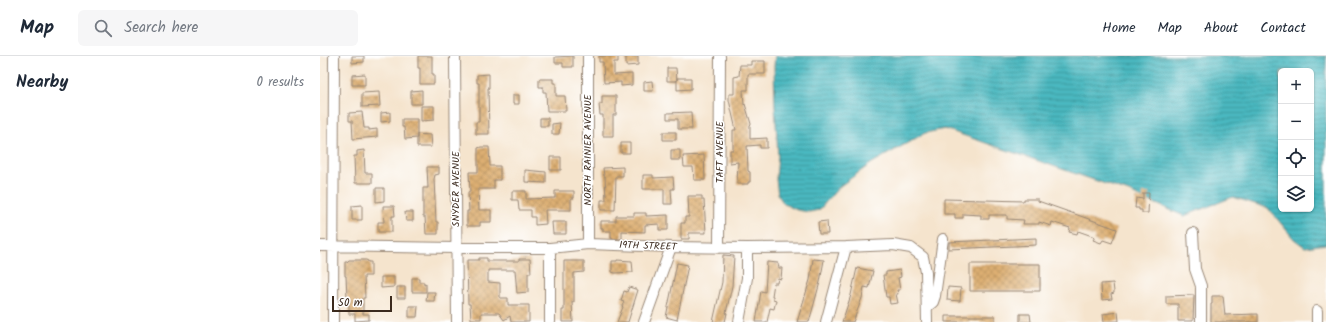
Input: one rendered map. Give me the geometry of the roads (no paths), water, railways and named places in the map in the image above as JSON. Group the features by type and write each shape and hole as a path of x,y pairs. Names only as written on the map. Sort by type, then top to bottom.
{"street":[{"path":"334,56 334,322"},
{"name":"SNYDER AVENUE","path":"455,56 457,322"},
{"name":"NORTH RAINIER AVENUE","path":"588,56 588,244"},
{"name":"TAFT AVENUE","path":"719,248 720,56"},
{"path":"1193,233 1196,269 1200,286 1201,322"},
{"path":"928,306 933,302 936,296 943,239"},
{"name":"19TH STREET","path":"320,246 550,248 588,244 747,248 893,245 911,248 923,257 926,272 928,306 927,322"},
{"path":"644,322 670,247"},
{"path":"826,322 846,247"},
{"path":"550,248 550,322"},
{"path":"739,322 747,278 747,248"},
{"path":"1317,311 1317,322"}],"water":[{"path":"775,56 1326,56 1326,244 1305,247 1294,239 1268,208 1233,197 1184,216 1129,192 945,129 925,133 872,163 840,186 819,210 809,212 797,210 784,204 778,195 776,179 778,156 775,107"}]}
